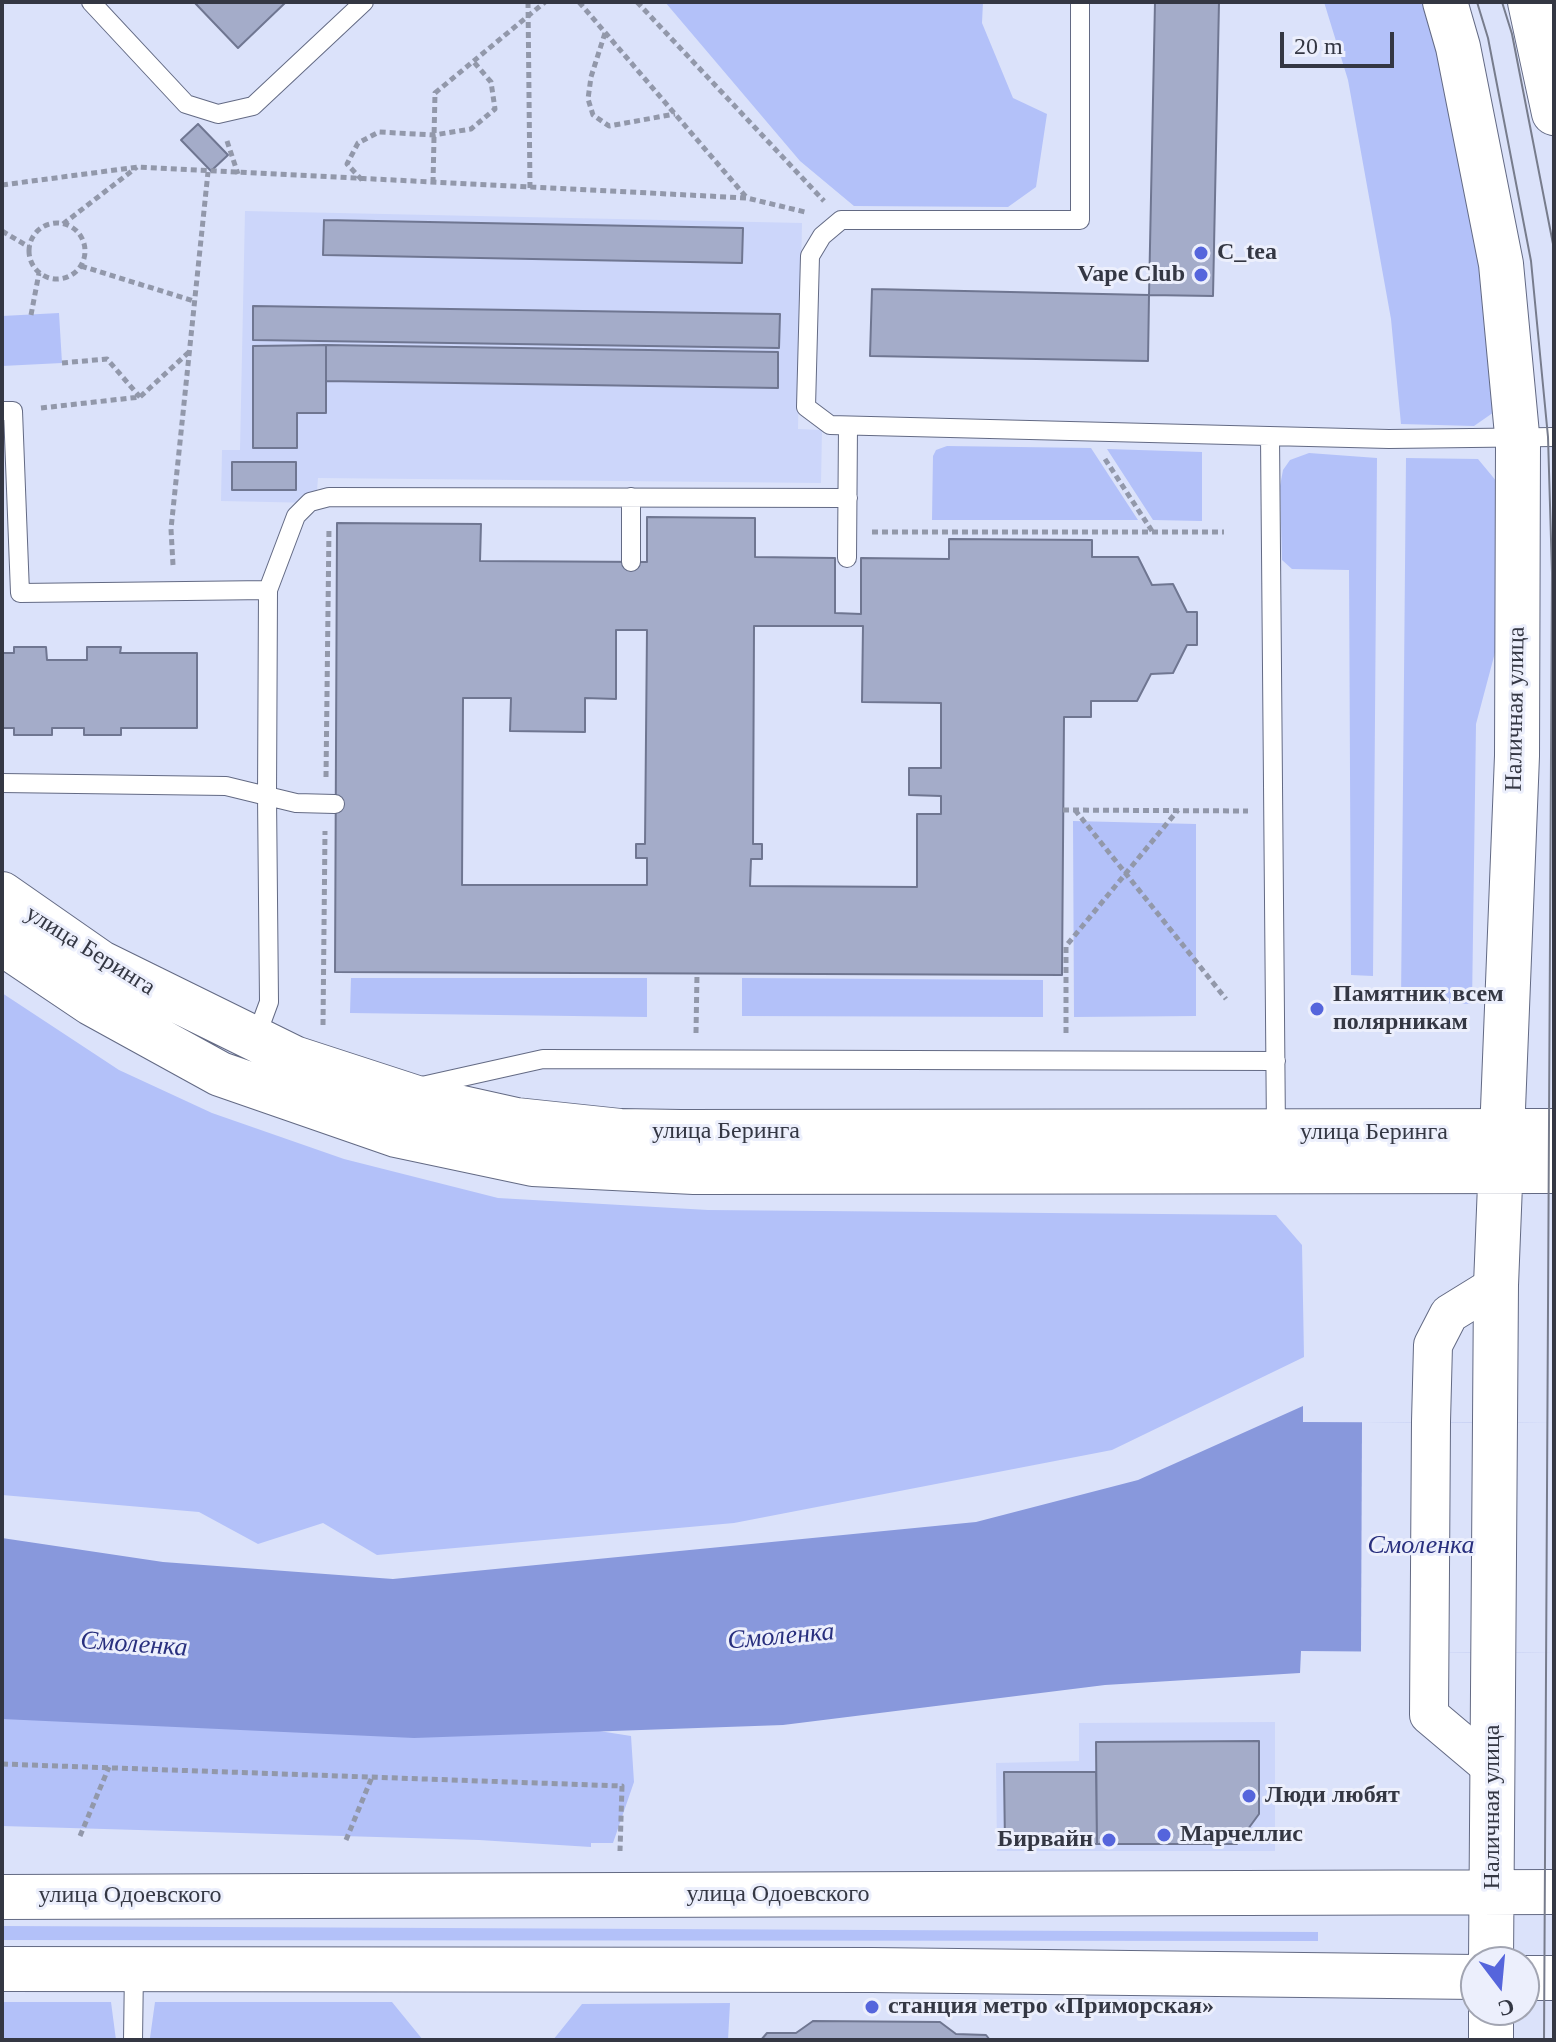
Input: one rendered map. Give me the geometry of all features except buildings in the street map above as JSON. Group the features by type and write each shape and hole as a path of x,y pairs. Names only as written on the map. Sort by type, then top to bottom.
{"street":[{"name":"Наличная улица","path":"1445,2 1458,47 1536,437 1517,756 1496,1285 1491,1946"},
{"path":"1530,2 1554,113"},
{"name":"улица Беринга","path":"2,894 101,963 294,1058 397,1091 516,1120 620,1131 1276,1133 1503,1151"},
{"name":"улица Беринга","path":"2,943 91,1003 220,1074 396,1135 533,1164 694,1172 1503,1151"},
{"path":"1503,1151 1554,1131"},
{"path":"1503,1151 1554,1171"},
{"path":"1493,1769 1429,1715 1433,1345 1449,1314 1496,1285"},
{"name":"улица Одоевского","path":"2,1897 1554,1892"},
{"path":"2,1969 872,1970 1460,1977"}],"lane":[{"path":"91,2 186,104 218,114 253,106 364,2"},
{"path":"1080,2 1080,220 841,220 822,236 810,256 806,407 830,425 848,426 1270,436 1536,437"},
{"path":"7,411 11,593 268,590"},
{"path":"847,558 848,426"},
{"path":"1270,436 1276,1133"},
{"path":"255,1040 269,1002 268,590 296,516 310,502 329,497 848,498"},
{"path":"631,497 631,562"},
{"path":"2,783 226,786 296,803 330,804"},
{"path":"397,1091 543,1059 1276,1061"},
{"path":"133,2040 134,1969"}],"path":[{"path":"528,2 530,188"},
{"path":"433,183 435,93 545,2"},
{"path":"579,2 747,198"},
{"path":"637,2 841,220"},
{"path":"605,32 591,77 588,99 593,115 609,126 675,114"},
{"path":"363,180 347,164 358,143 379,132 434,135 471,129 495,109 491,82 473,61"},
{"path":"2,185 138,167 747,198 841,220"},
{"path":"63,224 138,167"},
{"path":"174,592 171,529 208,172"},
{"path":"54,223 63,224 71,227 83,240 85,258 81,266 66,278 56,279 39,273 33,266 29,247 38,230 54,223"},
{"path":"2,231 29,247"},
{"path":"81,266 194,301"},
{"path":"31,315 39,273"},
{"path":"7,411 140,397 189,351"},
{"path":"62,363 107,359 140,397"},
{"path":"1099,432 1099,449 1152,532"},
{"path":"323,1026 330,804 329,497"},
{"path":"847,532 1224,532"},
{"path":"1063,810 1273,811"},
{"path":"1075,810 1226,999"},
{"path":"1066,1037 1066,946 1178,810"},
{"path":"696,1033 697,974"},
{"path":"2,1764 622,1786 620,1851"},
{"path":"80,1836 109,1767"},
{"path":"346,1840 372,1777"}],"shaded area":[{"path":"665,2 983,2 982,23 1013,98 1047,114 1036,187 1008,207 854,206 800,161"},
{"path":"1324,2 1428,2 1487,301 1497,410 1474,426 1401,424 1391,319 1348,80"},
{"path":"245,211 802,223 798,429 822,430 821,483 318,478 316,503 221,501 222,450 240,450"},
{"path":"59,313 62,363 2,366 2,316"},
{"path":"947,446 1091,448 1138,520 932,520 933,456 936,450"},
{"path":"1107,449 1202,452 1202,521 1153,520"},
{"path":"1309,453 1377,458 1373,976 1351,975 1349,570 1292,569 1282,560 1280,486 1283,470 1290,460"},
{"path":"1406,458 1478,459 1502,488 1501,630 1476,724 1472,1004 1401,1002"},
{"path":"1073,821 1196,824 1196,1016 1074,1017"},
{"path":"351,978 647,978 647,1017 350,1013"},
{"path":"742,978 1043,980 1043,1017 742,1016"},
{"path":"2,993 119,1070 212,1113 344,1159 498,1198 708,1210 1276,1215 1302,1245 1304,1357 1112,1450 734,1523 377,1555 323,1523 258,1544 199,1512 2,1495"},
{"path":"2,1718 599,1731 631,1736 634,1782 613,1843 591,1843 591,1847 479,1840 2,1826"},
{"path":"1275,1722 1275,1851 997,1851 996,1763 1079,1761 1079,1723"},
{"path":"2,1926 1318,1932 1318,1941 2,1940"},
{"path":"2,2002 111,2002 116,2040 2,2039"},
{"path":"155,2002 392,2002 423,2040 150,2038"},
{"path":"730,2003 728,2040 553,2040 582,2004"}],"water":[{"name":"Смоленка","path":"1303,1406 1303,1422 1554,1423 1554,1653 1301,1651 1300,1673 1105,1685 783,1725 414,1738 2,1719 2,1538 163,1562 393,1579 976,1522 1138,1480"}],"pier":[{"path":"1362,1422 1554,1423 1554,1653 1361,1652"}],"tram line":[{"path":"1477,2 1488,38 1531,261 1548,437 1552,573 1544,2040"},
{"path":"1502,2 1512,34 1554,249"}],"place":[{"name":"C_tea","path":"1201,253"},
{"name":"Vape Club","path":"1201,275"},
{"name":"Памятник всем полярникам","path":"1317,1009"},
{"name":"Люди любят","path":"1249,1796"},
{"name":"Марчеллис","path":"1164,1835"},
{"name":"Бирвайн","path":"1109,1840"},
{"name":"станция метро «Приморская»","path":"872,2007"}]}
